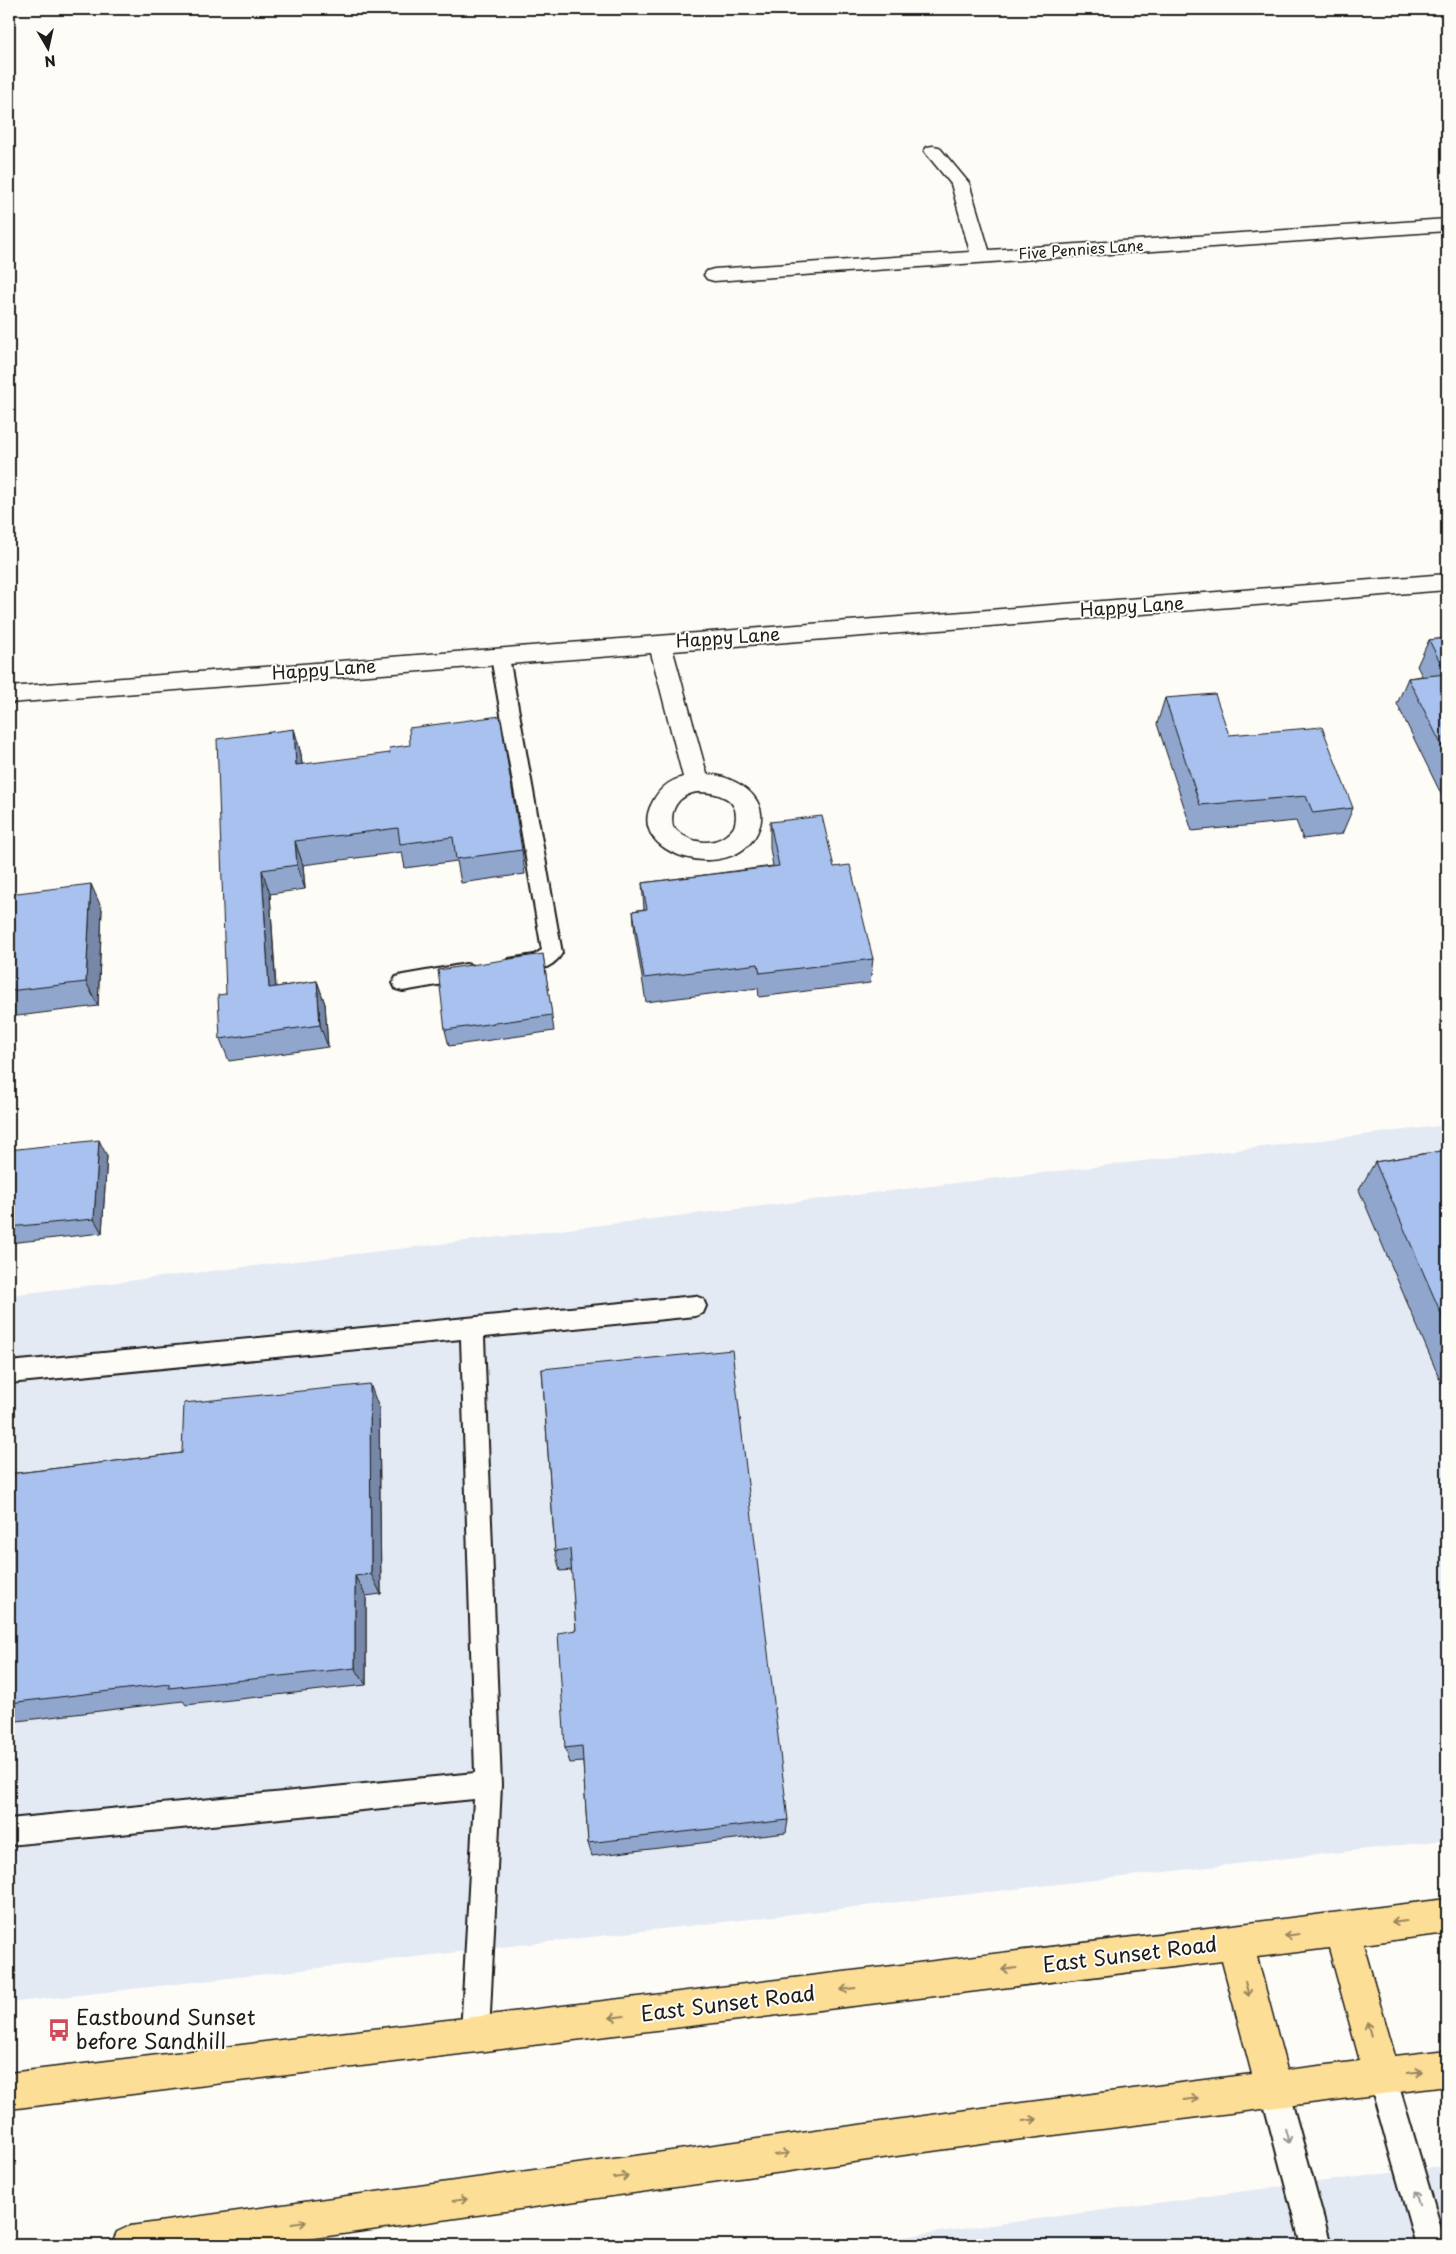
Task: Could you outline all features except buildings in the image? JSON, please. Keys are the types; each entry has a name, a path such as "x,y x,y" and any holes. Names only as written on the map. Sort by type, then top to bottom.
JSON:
{"main road":[{"name":"East Sunset Road","path":"9,2091 1447,1916"},
{"path":"1341,1929 1382,2076"},
{"path":"1235,1942 1274,2089"},
{"path":"130,2245 261,2237 982,2126 1447,2068"}],"street":[{"path":"933,151 960,183 981,257"},
{"name":"Five Pennies Lane","path":"714,275 1447,225"},
{"name":"Happy Lane","path":"9,695 1447,582"},
{"path":"660,644 697,783"}],"lane":[{"path":"500,657 533,845 541,880 552,953 539,962 501,967"},
{"path":"403,983 482,969"},
{"path":"9,1372 694,1306"},
{"path":"472,1326 488,1785 475,2034"},
{"path":"9,1832 488,1785"},
{"path":"1382,2076 1431,2245"},
{"path":"1274,2089 1316,2245"}],"shaded area":[{"path":"1447,1125 1447,1840 9,2003 9,1295"},
{"path":"1447,2166 1447,2245 841,2245 1238,2192"}],"place":[{"name":"Eastbound Sunset before Sandhill","path":"59,2030"}]}
